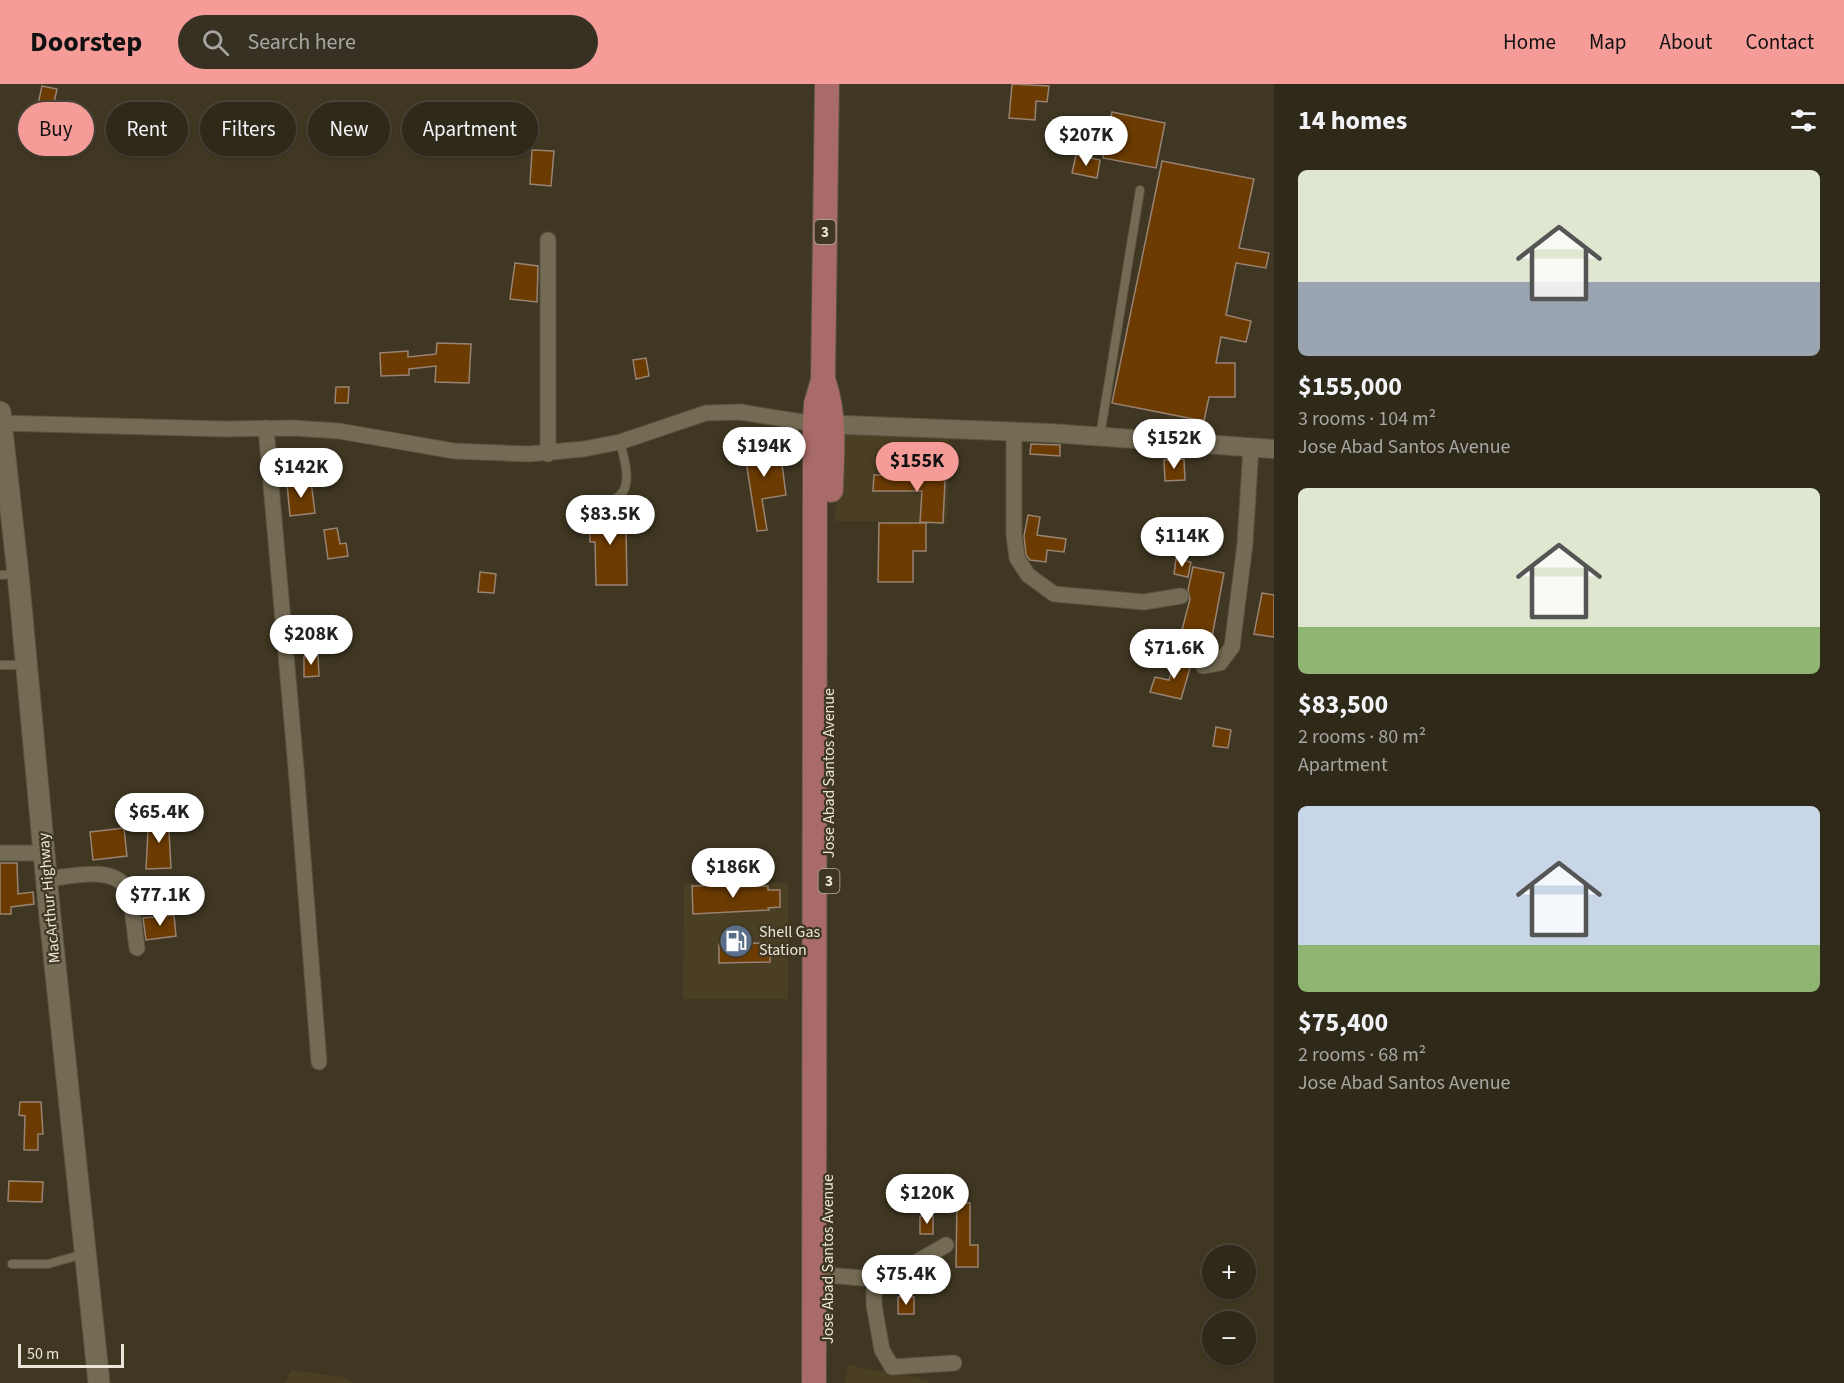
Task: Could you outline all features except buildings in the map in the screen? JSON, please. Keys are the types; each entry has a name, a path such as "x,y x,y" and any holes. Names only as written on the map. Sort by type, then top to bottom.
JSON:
{"highway":[{"name":"Jose Abad Santos Avenue","path":"814,1383 822,1275 830,632 824,424 832,406 824,380 827,84"},
{"name":"Jose Abad Santos Avenue","path":"822,1275 828,1383"}],"main road":[{"name":"MacArthur Highway","path":"0,412 9,575 26,665 99,1383"}],"street":[{"path":"548,240 548,454"},
{"path":"0,423 339,431 454,451 548,454 620,442 706,413 740,412 824,424 1014,431 1274,449"},
{"path":"266,428 319,1062"},
{"path":"1014,431 1014,535 1017,558 1028,575 1054,594 1144,602 1181,596"},
{"path":"1203,666 1220,663 1232,647 1245,544 1251,447"},
{"path":"0,853 45,853"},
{"path":"47,879 104,873 117,879 127,888 137,948"},
{"path":"822,1275 874,1279 915,1263 946,1245"},
{"path":"874,1279 874,1305 882,1350 892,1366 954,1363"}],"lane":[{"path":"1100,436 1140,190"},
{"path":"582,506 615,498 624,490 627,478 620,442"},
{"path":"0,665 26,665"},
{"path":"12,1264 48,1264 85,1253"}],"shaded area":[{"path":"838,431 950,431 947,523 835,521"},
{"name":"Shell Gas Station","path":"684,883 788,883 788,999 683,999"},
{"path":"847,1365 928,1380 928,1383 845,1383"},
{"path":"291,1370 344,1377 354,1383 285,1383"}],"place":[{"name":"Shell Gas Station","path":"736,941"}]}
